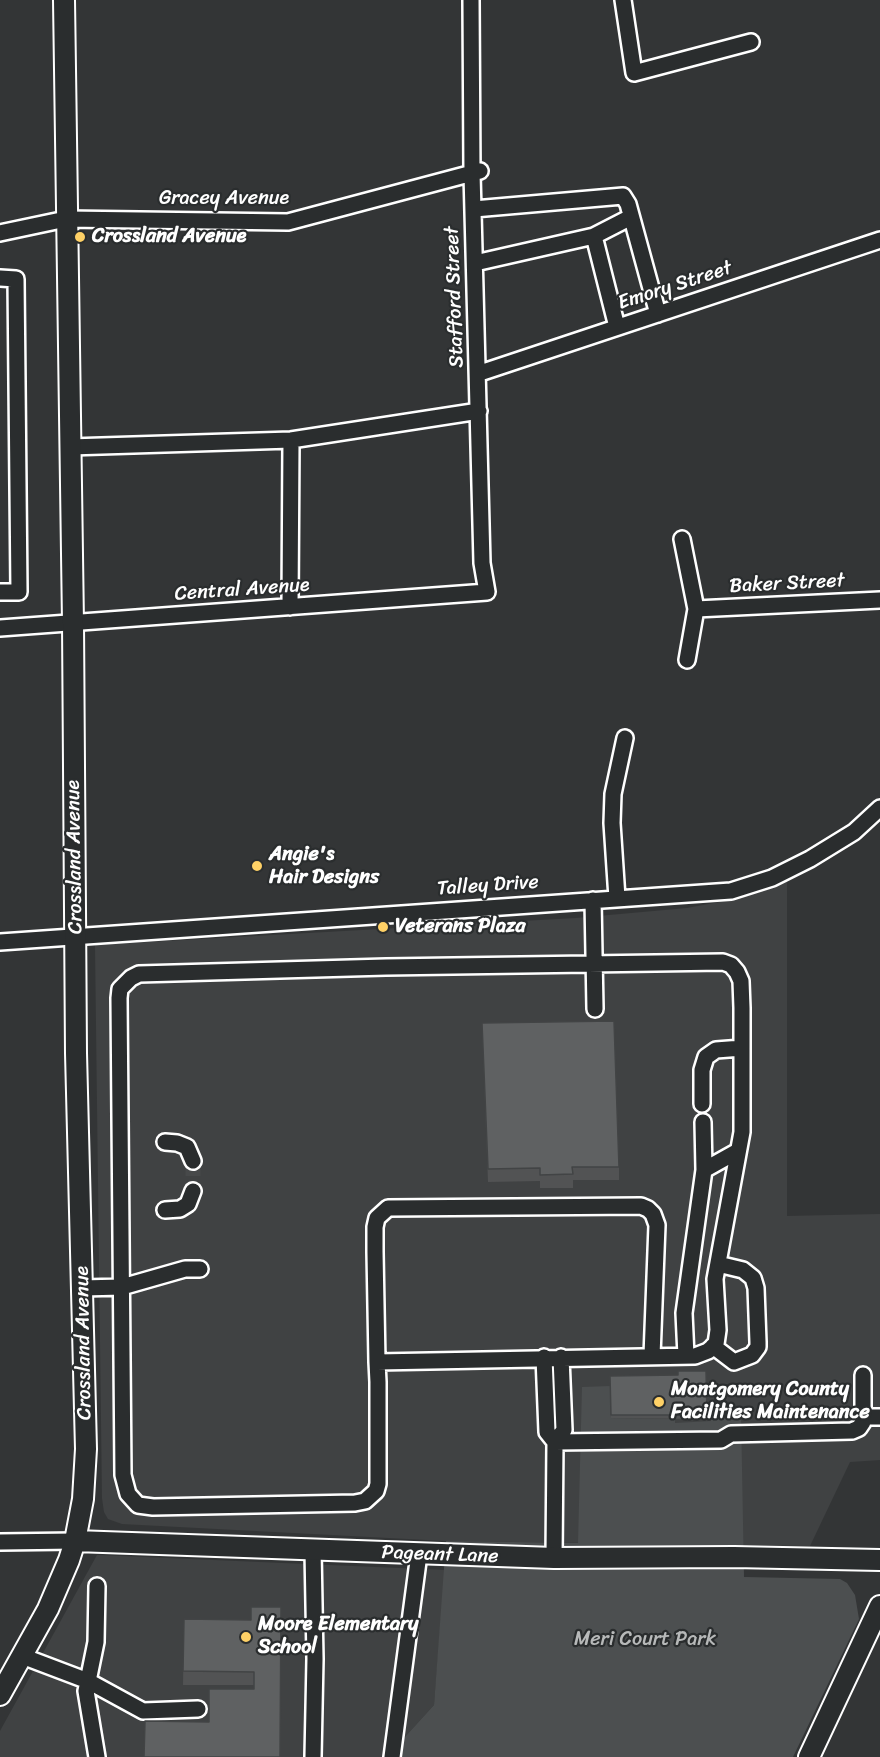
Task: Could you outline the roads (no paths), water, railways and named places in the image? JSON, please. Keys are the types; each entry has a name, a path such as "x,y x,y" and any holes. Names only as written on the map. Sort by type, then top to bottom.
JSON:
{"main road":[{"name":"Crossland Avenue","path":"0,1695 48,1609 75,1541 83,1499 86,1449 76,1053 73,623 64,0"},
{"name":"Pageant Lane","path":"75,1541 555,1558 734,1557 880,1560"},
{"path":"809,1757 877,1619"}],"street":[{"name":"Stafford Street","path":"471,0 482,563 487,592"},
{"path":"623,0 634,73 751,42"},
{"name":"Gracey Avenue","path":"0,233 66,219 288,222 476,172"},
{"path":"474,208 623,196 658,314"},
{"path":"475,263 594,236 631,217"},
{"path":"594,236 617,327"},
{"name":"Emory Street","path":"483,372 880,240"},
{"path":"0,279 16,279 19,580 19,591 0,591"},
{"path":"69,447 291,440 479,411"},
{"path":"290,607 291,440"},
{"path":"682,539 696,609 687,660"},
{"name":"Central Avenue","path":"0,628 487,592"},
{"name":"Baker Street","path":"696,609 880,600"},
{"path":"616,898 612,823 613,794 625,738"},
{"name":"Talley Drive","path":"0,942 731,891 772,878 835,845 880,808"},
{"path":"593,900 595,1009"},
{"path":"377,1362 544,1357 695,1356 708,1351 716,1344 718,1330 715,1295 718,1264 742,1132 741,981 737,972 731,964 723,962 386,967 139,974 131,978 120,989 119,998 124,1483 133,1501 145,1507 355,1503 365,1501 376,1491 378,1484 375,1227 377,1218 388,1208 641,1206 648,1209 654,1214 657,1225 652,1356"},
{"path":"702,1104 702,1070 706,1057 716,1050 742,1048"},
{"path":"686,1356 684,1313 704,1170 703,1122"},
{"path":"165,1142 187,1147 193,1161"},
{"path":"704,1170 738,1151"},
{"path":"165,1210 180,1209 188,1204 193,1191"},
{"path":"713,1346 734,1362 752,1355 758,1347 756,1288 753,1278 742,1270 718,1264"},
{"path":"82,1288 122,1287 185,1269 200,1269"},
{"path":"544,1357 547,1432 555,1442"},
{"path":"555,1558 555,1442 564,1430 561,1357"},
{"path":"555,1442 721,1440 731,1434 852,1431 859,1428 863,1422 863,1375"},
{"path":"863,1417 880,1417"},
{"name":"Pageant Lane","path":"0,1542 75,1541"},
{"path":"313,1550 315,1659 313,1757"},
{"path":"392,1757 419,1554"},
{"path":"97,1586 96,1642 86,1691 97,1757"},
{"path":"22,1656 88,1681 143,1711 198,1709"}],"tunnel":[{"path":"193,1161 193,1191"}],"place":[{"name":"Crossland Avenue","path":"80,237"},
{"name":"Angie's Hair Designs","path":"257,866"},
{"name":"Veterans Plaza","path":"383,927"},
{"name":"Montgomery County Facilities Maintenance","path":"659,1402"},
{"name":"Moore Elementary School","path":"246,1637"}],"park label":[{"name":"Meri Court Park","path":"645,1640"}]}
